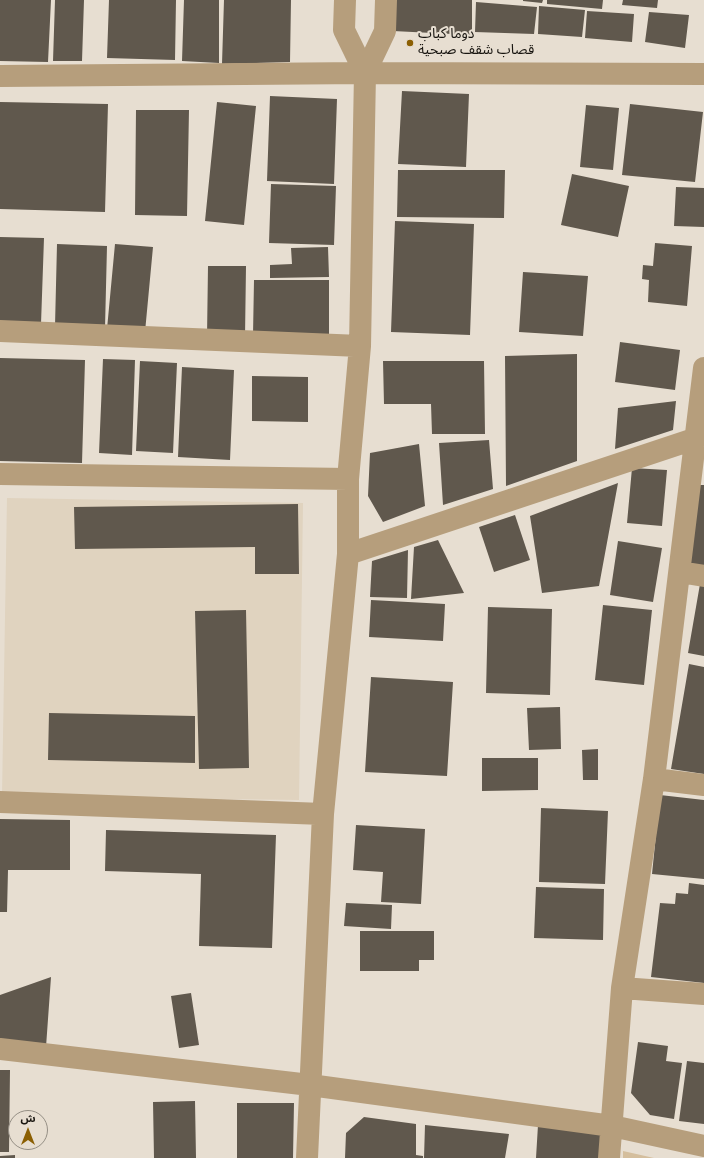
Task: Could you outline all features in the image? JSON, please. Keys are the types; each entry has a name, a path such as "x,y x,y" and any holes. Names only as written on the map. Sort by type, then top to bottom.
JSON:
{"street":[{"path":"344,0 344,30 366,73"},
{"path":"306,1158 323,814 348,554 348,480 360,346 366,73 385,31 386,0"},
{"path":"0,76 366,73 704,74"},
{"path":"0,331 360,346"},
{"path":"609,1158 622,988 654,779 697,438 704,368"},
{"path":"348,554 697,438"},
{"path":"0,474 348,480"},
{"path":"680,572 704,576"},
{"path":"654,779 704,785"},
{"path":"0,802 323,814"},
{"path":"622,988 704,994"},
{"path":"0,1049 310,1085 612,1126 704,1146"}],"shaded area":[{"path":"7,498 303,503 299,800 2,796"},
{"path":"623,1151 654,1158 623,1158"}],"building":[{"path":"0,0 51,0 48,62 0,61"},
{"path":"55,0 84,0 82,61 53,61"},
{"path":"109,0 176,0 175,60 107,58"},
{"path":"184,0 219,0 219,63 182,61"},
{"path":"224,0 291,0 290,62 222,64"},
{"path":"393,0 472,0 472,35 393,31"},
{"path":"523,0 543,0 542,3"},
{"path":"547,0 603,0 602,9 547,4"},
{"path":"623,0 658,0 657,8 622,5"},
{"path":"476,2 537,7 534,34 475,32"},
{"path":"539,6 585,10 582,37 538,34"},
{"path":"587,11 634,14 632,42 585,38"},
{"path":"649,12 689,15 685,48 645,42"},
{"path":"402,91 469,94 466,167 398,164"},
{"path":"270,96 337,99 334,184 267,181"},
{"path":"0,102 108,104 105,212 0,209"},
{"path":"217,102 256,106 244,225 205,221"},
{"path":"630,104 703,112 695,182 622,175"},
{"path":"586,105 619,108 613,170 580,167"},
{"path":"136,110 189,110 187,216 135,215"},
{"path":"398,170 505,170 504,218 397,217"},
{"path":"572,174 629,186 618,237 561,225"},
{"path":"271,184 336,186 334,245 269,243"},
{"path":"676,187 704,188 704,227 674,226"},
{"path":"395,221 474,224 470,335 391,332"},
{"path":"0,237 44,238 41,324 0,323"},
{"path":"655,243 692,246 687,306 648,302 649,280 642,279 643,265 653,266"},
{"path":"57,244 107,246 105,328 55,326"},
{"path":"115,244 153,247 145,332 107,329"},
{"path":"328,247 329,277 270,278 270,265 292,264 291,248"},
{"path":"208,266 246,266 245,337 207,337"},
{"path":"523,272 588,276 583,336 519,332"},
{"path":"254,280 329,280 329,336 253,335"},
{"path":"620,342 680,350 675,390 615,382"},
{"path":"577,354 577,461 506,486 505,356"},
{"path":"0,358 85,360 82,463 0,461"},
{"path":"103,359 135,360 132,455 99,453"},
{"path":"140,361 177,363 173,453 136,451"},
{"path":"383,361 484,361 485,434 432,434 431,404 384,404"},
{"path":"182,367 234,370 230,460 178,457"},
{"path":"252,376 308,377 308,422 252,421"},
{"path":"676,401 673,430 615,449 618,408"},
{"path":"489,440 493,489 443,505 439,443"},
{"path":"419,444 425,506 383,522 368,496 370,453"},
{"path":"632,468 667,470 662,526 627,523"},
{"path":"618,483 599,586 542,593 530,516"},
{"path":"700,485 704,485 704,574 686,571"},
{"path":"298,504 299,574 255,574 255,547 75,549 74,507"},
{"path":"515,515 530,560 494,572 479,527"},
{"path":"438,540 464,593 411,599 414,547"},
{"path":"618,541 662,548 653,602 610,595"},
{"path":"408,550 407,598 370,597 372,561"},
{"path":"700,584 704,585 704,656 688,653"},
{"path":"371,600 445,604 443,641 369,637"},
{"path":"603,605 652,610 644,685 595,680"},
{"path":"488,607 552,609 550,695 486,693"},
{"path":"246,610 249,768 199,769 195,611"},
{"path":"689,664 704,667 704,774 671,769"},
{"path":"371,677 453,682 447,776 365,772"},
{"path":"560,707 561,749 529,750 527,708"},
{"path":"49,713 195,716 195,763 48,760"},
{"path":"598,749 598,780 583,780 582,750"},
{"path":"482,758 538,758 538,790 482,791"},
{"path":"660,795 704,800 704,879 652,874"},
{"path":"541,808 608,811 605,884 539,882"},
{"path":"0,819 70,820 70,870 8,870 7,912 0,912"},
{"path":"356,825 425,829 421,904 381,902 383,872 353,870"},
{"path":"106,830 276,835 272,948 199,946 201,874 105,871"},
{"path":"689,883 704,885 704,983 651,977 660,903 675,904 676,893 688,894"},
{"path":"536,887 604,889 603,940 534,938"},
{"path":"346,903 392,905 391,929 344,926"},
{"path":"360,931 434,931 434,960 419,960 419,971 360,971"},
{"path":"51,977 46,1047 0,1043 0,995"},
{"path":"191,993 199,1045 179,1048 171,996"},
{"path":"638,1042 668,1046 666,1061 682,1063 674,1119 650,1115 631,1093"},
{"path":"687,1061 704,1063 704,1124 679,1121"},
{"path":"0,1070 10,1070 10,1110 8,1110 9,1152 0,1152"},
{"path":"195,1101 196,1158 154,1158 153,1102"},
{"path":"237,1103 294,1103 293,1158 237,1158"},
{"path":"364,1117 416,1124 416,1155 423,1156 423,1158 345,1158 346,1133"},
{"path":"425,1125 509,1134 505,1158 424,1158"},
{"path":"538,1125 611,1133 608,1158 536,1158"},
{"path":"15,1155 15,1158 0,1158 0,1156"}],"place":[{"name":"دوما كباب قصاب شقف صبحية","path":"410,43"}]}
